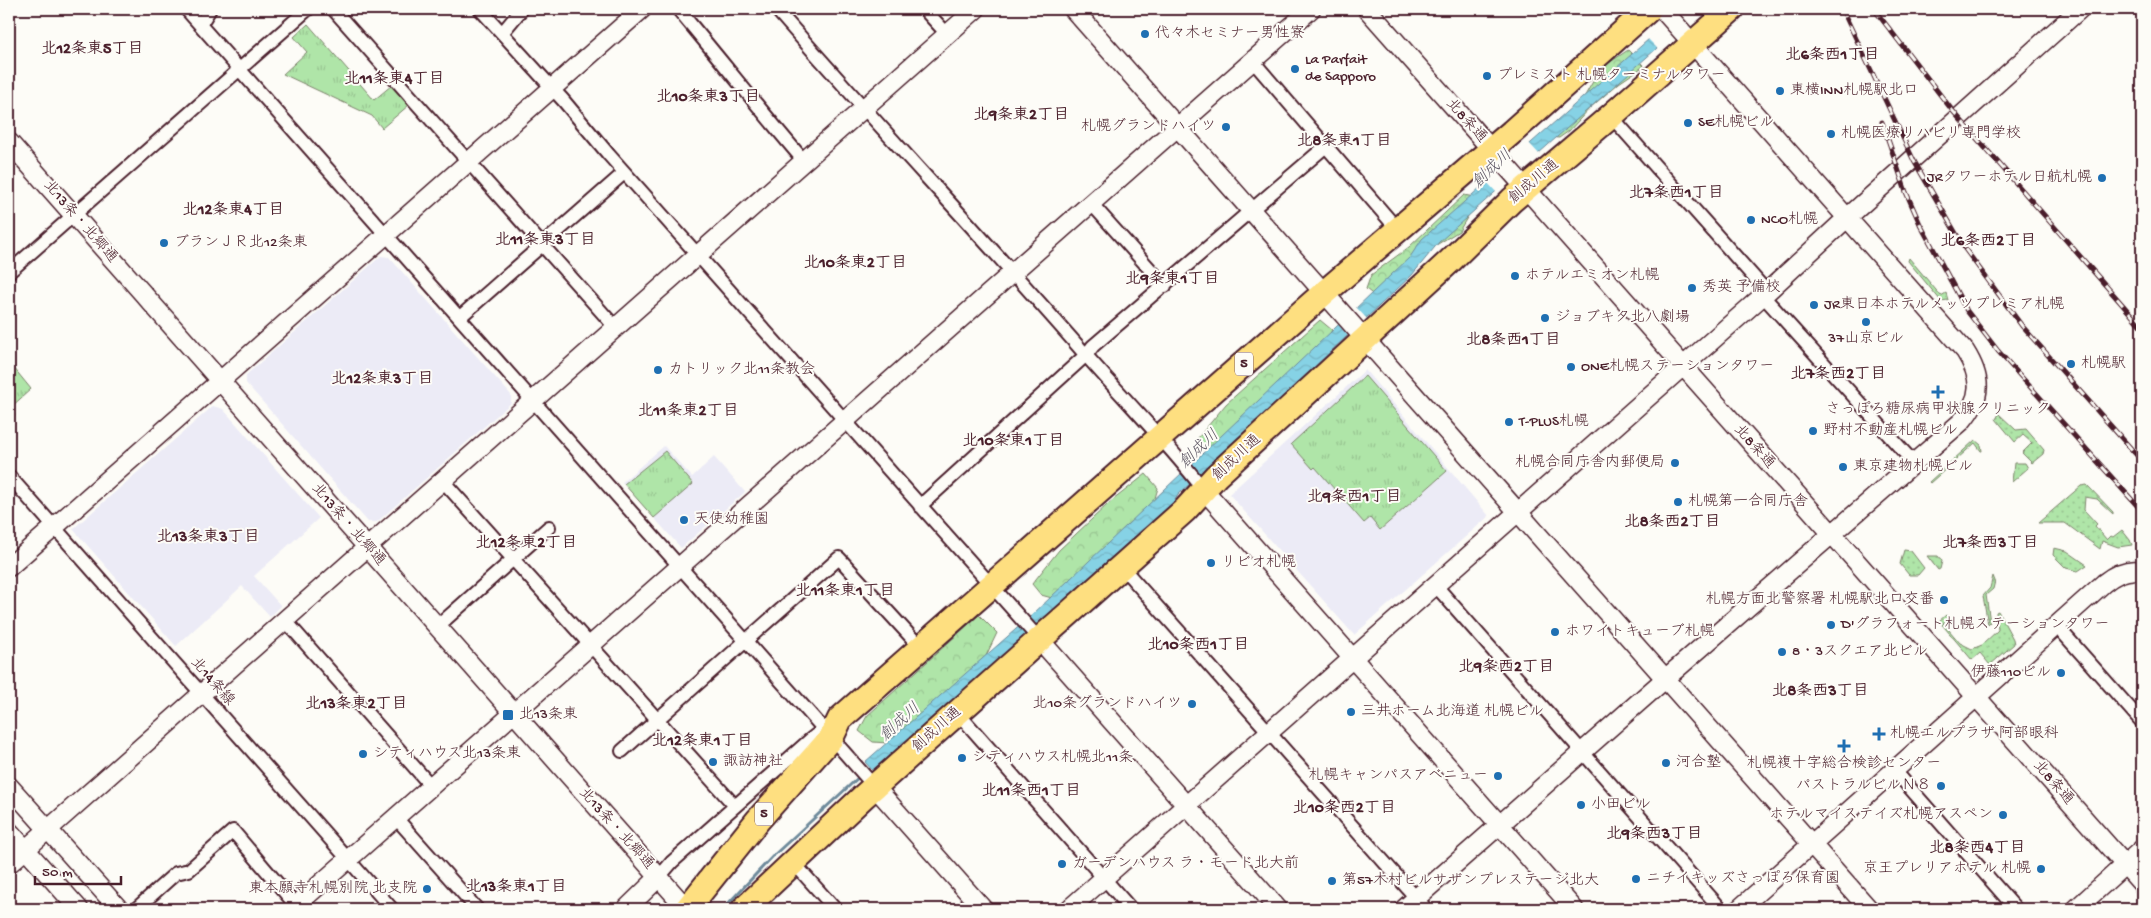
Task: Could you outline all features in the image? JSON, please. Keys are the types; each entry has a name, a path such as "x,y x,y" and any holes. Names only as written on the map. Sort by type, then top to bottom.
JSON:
{"highway":[{"name":"創成川通","path":"744,909 871,782 957,712 1035,635 1121,566 1185,510 1195,479 1216,476 1356,328 1521,183 1611,116 1688,38 1732,9"},
{"name":"5","path":"687,909 831,729 1324,293 1398,230 1498,156 1660,11"}],"street":[{"path":"186,9 745,640 831,729 857,767 983,909"},
{"path":"200,25 210,9"},
{"path":"9,272 308,9"},
{"path":"334,9 615,327"},
{"path":"480,9 1278,909"},
{"path":"502,34 522,9"},
{"path":"9,567 642,9"},
{"path":"678,9 718,56 754,104 804,161"},
{"path":"776,9 863,109 1024,284 1352,660 1574,909"},
{"path":"924,9 947,34"},
{"path":"9,864 976,9"},
{"path":"1073,9 1869,909"},
{"path":"136,909 176,873 189,870 233,830 296,908 348,859 1090,202 1311,9"},
{"name":"北8条通","path":"1367,9 2142,884"},
{"path":"1069,909 1765,294 2080,9"},
{"path":"1121,566 1270,733 1415,906 1499,825 1914,463 1967,414 1978,391 1977,371 1965,351 1688,38 1660,11"},
{"path":"1252,60 1398,230"},
{"path":"1611,116 1914,463"},
{"name":"北13条・北郷通","path":"9,142 687,909"},
{"path":"920,506 1086,355 1093,346 1326,146"},
{"path":"460,317 624,173"},
{"path":"1090,202 1165,286"},
{"name":"北14条線","path":"9,476 392,909"},
{"path":"443,481 735,806"},
{"path":"438,626 548,527"},
{"path":"622,751 839,558 922,649"},
{"path":"1739,909 2113,576 2127,571 2142,571"},
{"path":"1436,586 1721,909"},
{"path":"285,620 431,786"},
{"path":"2056,626 2142,722"},
{"path":"957,712 1131,909"},
{"path":"626,909 660,877 672,862 735,806 831,729"},
{"path":"1895,771 2016,909"},
{"path":"9,786 119,909"},
{"path":"396,818 477,909"},
{"path":"9,831 78,909"},
{"path":"2076,909 2142,849"},
{"path":"793,862 836,909"}],"shaded area":[{"path":"381,256 389,257 511,395 511,403 377,522 368,522 246,383 246,375"},
{"path":"1365,370 1489,516 1354,635 1229,494"},
{"path":"213,406 223,409 319,518 254,576 281,606 270,617 242,586 176,646 73,529"},
{"name":"天使幼稚園","path":"664,446 692,477 714,457 745,492 681,548 622,482"}],"green space":[{"path":"308,24 374,100 392,85 409,105 382,128 372,116 283,74 307,52 294,37"},
{"path":"1628,50 1644,66 1619,83 1590,108 1569,131 1559,138 1550,137 1582,101 1600,69"},
{"path":"1464,195 1479,198 1459,231 1433,247 1376,297 1366,289 1371,275 1409,247"},
{"path":"1909,258 1941,296 1946,293 1948,300 1941,301 1908,261"},
{"path":"1320,320 1332,330 1312,365 1207,450 1198,438 1226,404"},
{"path":"9,362 31,389 10,408 15,415 9,420"},
{"path":"1365,376 1447,471 1380,530 1370,518 1364,523 1315,467 1313,469 1291,444"},
{"path":"1999,414 2016,430 2026,429 2044,450 2043,454 2032,463 2022,453 2032,443 2023,435 2015,442 1996,419"},
{"path":"1975,440 1981,445 1982,451 1975,443 1929,482"},
{"path":"665,451 693,484 654,518 624,484"},
{"path":"2014,463 2025,463 2028,468 2012,482"},
{"path":"1146,474 1158,488 1149,518 1052,598 1041,595 1032,584 1059,550 1108,504"},
{"path":"2087,485 2113,512 2113,514 2097,499 2085,497 2084,510 2097,524 2095,526 2107,540 2122,530 2132,545 2118,547 2102,541 2100,549 2065,523 2038,523 2081,486"},
{"path":"2054,548 2067,551 2087,565 2078,571 2066,568 2053,555"},
{"path":"1904,550 1911,551 1924,568 1918,575 1909,575 1900,564"},
{"path":"1927,556 1938,556 1942,561 1940,569 1938,570"},
{"path":"1993,576 1995,581 1993,589 1986,595 1990,622 1988,624 1983,596 1990,588"},
{"path":"1998,611 2014,644 1990,665 1980,653 1972,660 1939,621 1946,615 1949,618 1943,623 1960,643 1972,649 1982,645 1998,630 1996,612"},
{"path":"979,615 997,633 984,660 888,743 873,742 859,731 867,716"}],"water":[{"path":"1683,9 1701,9 1439,242 1412,275 1178,495 1173,503 873,771 865,762 1032,615 1410,257 1422,239"}],"pier":[{"path":"1680,9 1704,9 1659,50 1647,38"},
{"path":"1528,142 1540,155 1497,193 1485,180"},
{"path":"1356,307 1367,319 1348,336 1338,324"}],"waterway":[{"name":"創成川","path":"723,909 774,855 860,776"}],"railway":[{"path":"1842,9 1914,161 1965,249 2022,326 2142,461"},
{"path":"1874,9 1952,110 2142,327"},
{"path":"1882,122 1906,192 1920,224 1967,311 1998,351 2142,511"}],"place":[{"name":"代々木セミナー男性寮","path":"1145,34"},
{"name":"La Parfait de Sapporo","path":"1295,69"},
{"name":"プレミスト 札幌ターミナルタワー","path":"1487,76"},
{"name":"東横INN札幌駅北口","path":"1780,91"},
{"name":"SE札幌ビル","path":"1688,123"},
{"name":"札幌グランドハイツ","path":"1226,127"},
{"name":"札幌医療リハビリ専門学校","path":"1831,134"},
{"name":"JRタワーホテル日航札幌","path":"2102,178"},
{"name":"NCO札幌","path":"1751,220"},
{"name":"ブランＪＲ北12条東","path":"164,243"},
{"name":"ホテルエミオン札幌","path":"1515,276"},
{"name":"秀英 予備校","path":"1692,288"},
{"name":"JR東日本ホテルメッツプレミア札幌","path":"1814,305"},
{"name":"ジョブキタ北八劇場","path":"1545,318"},
{"name":"37山京ビル","path":"1866,322"},
{"name":"札幌駅","path":"2071,364"},
{"name":"ONE札幌ステーションタワー","path":"1571,367"},
{"name":"カトリック北11条教会","path":"658,370"},
{"name":"さっぽろ糖尿病甲状腺クリニック","path":"1938,392"},
{"name":"T-PLUS札幌","path":"1509,422"},
{"name":"野村不動産札幌ビル","path":"1813,431"},
{"name":"札幌合同庁舎内郵便局","path":"1675,463"},
{"name":"東京建物札幌ビル","path":"1843,467"},
{"name":"札幌第一合同庁舎","path":"1678,502"},
{"name":"天使幼稚園","path":"684,520"},
{"name":"リビオ札幌","path":"1211,563"},
{"name":"札幌方面北警察署 札幌駅北口交番","path":"1944,600"},
{"name":"D'グラフォート札幌ステーションタワー","path":"1831,625"},
{"name":"ホワイトキューブ札幌","path":"1555,632"},
{"name":"8・3スクエア北ビル","path":"1782,652"},
{"name":"伊藤110ビル","path":"2061,673"},
{"name":"北10条グランドハイツ","path":"1192,704"},
{"name":"三井ホーム北海道 札幌ビル","path":"1351,712"},
{"name":"北13条東","path":"508,715"},
{"name":"札幌エルプラザ 阿部眼科","path":"1879,734"},
{"name":"札幌複十字総合検診センター","path":"1844,746"},
{"name":"シティハウス北13条東","path":"363,754"},
{"name":"シティハウス札幌北11条","path":"962,758"},
{"name":"諏訪神社","path":"713,762"},
{"name":"河合塾","path":"1666,763"},
{"name":"札幌キャンパスアベニュー","path":"1498,776"},
{"name":"パストラルビルＮ８","path":"1941,786"},
{"name":"小田ビル","path":"1581,805"},
{"name":"ホテルマイステイズ札幌アスペン","path":"2003,815"},
{"name":"ガーデンハウス ラ・モード北大前","path":"1062,864"},
{"name":"京王プレリアホテル 札幌","path":"2041,869"},
{"name":"ニチイキッズさっぽろ保育園","path":"1636,879"},
{"name":"第57木村ビルサザンプレステージ北大","path":"1332,881"},
{"name":"東本願寺札幌別院 北支院","path":"427,889"}],"district":[{"name":"北12条東5丁目","path":"92,50"},
{"name":"北6条西1丁目","path":"1832,56"},
{"name":"北11条東4丁目","path":"394,80"},
{"name":"北10条東3丁目","path":"708,98"},
{"name":"北9条東2丁目","path":"1021,116"},
{"name":"北8条東1丁目","path":"1344,142"},
{"name":"北7条西1丁目","path":"1676,194"},
{"name":"北12条東4丁目","path":"233,211"},
{"name":"北11条東3丁目","path":"545,241"},
{"name":"北6条西2丁目","path":"1988,242"},
{"name":"北10条東2丁目","path":"855,264"},
{"name":"北9条東1丁目","path":"1172,280"},
{"name":"北8条西1丁目","path":"1513,341"},
{"name":"北7条西2丁目","path":"1838,375"},
{"name":"北12条東3丁目","path":"382,380"},
{"name":"北11条東2丁目","path":"688,412"},
{"name":"北10条東1丁目","path":"1013,442"},
{"name":"北9条西1丁目","path":"1354,498"},
{"name":"北8条西2丁目","path":"1672,523"},
{"name":"北13条東3丁目","path":"208,538"},
{"name":"北12条東2丁目","path":"526,544"},
{"name":"北7条西3丁目","path":"1990,544"},
{"name":"北11条東1丁目","path":"845,592"},
{"name":"北10条西1丁目","path":"1198,646"},
{"name":"北9条西2丁目","path":"1506,668"},
{"name":"北8条西3丁目","path":"1820,692"},
{"name":"北13条東2丁目","path":"356,705"},
{"name":"北12条東1丁目","path":"702,742"},
{"name":"北11条西1丁目","path":"1031,792"},
{"name":"北10条西2丁目","path":"1344,809"},
{"name":"北9条西3丁目","path":"1654,835"},
{"name":"北8条西4丁目","path":"1977,849"},
{"name":"北13条東1丁目","path":"516,888"}]}
